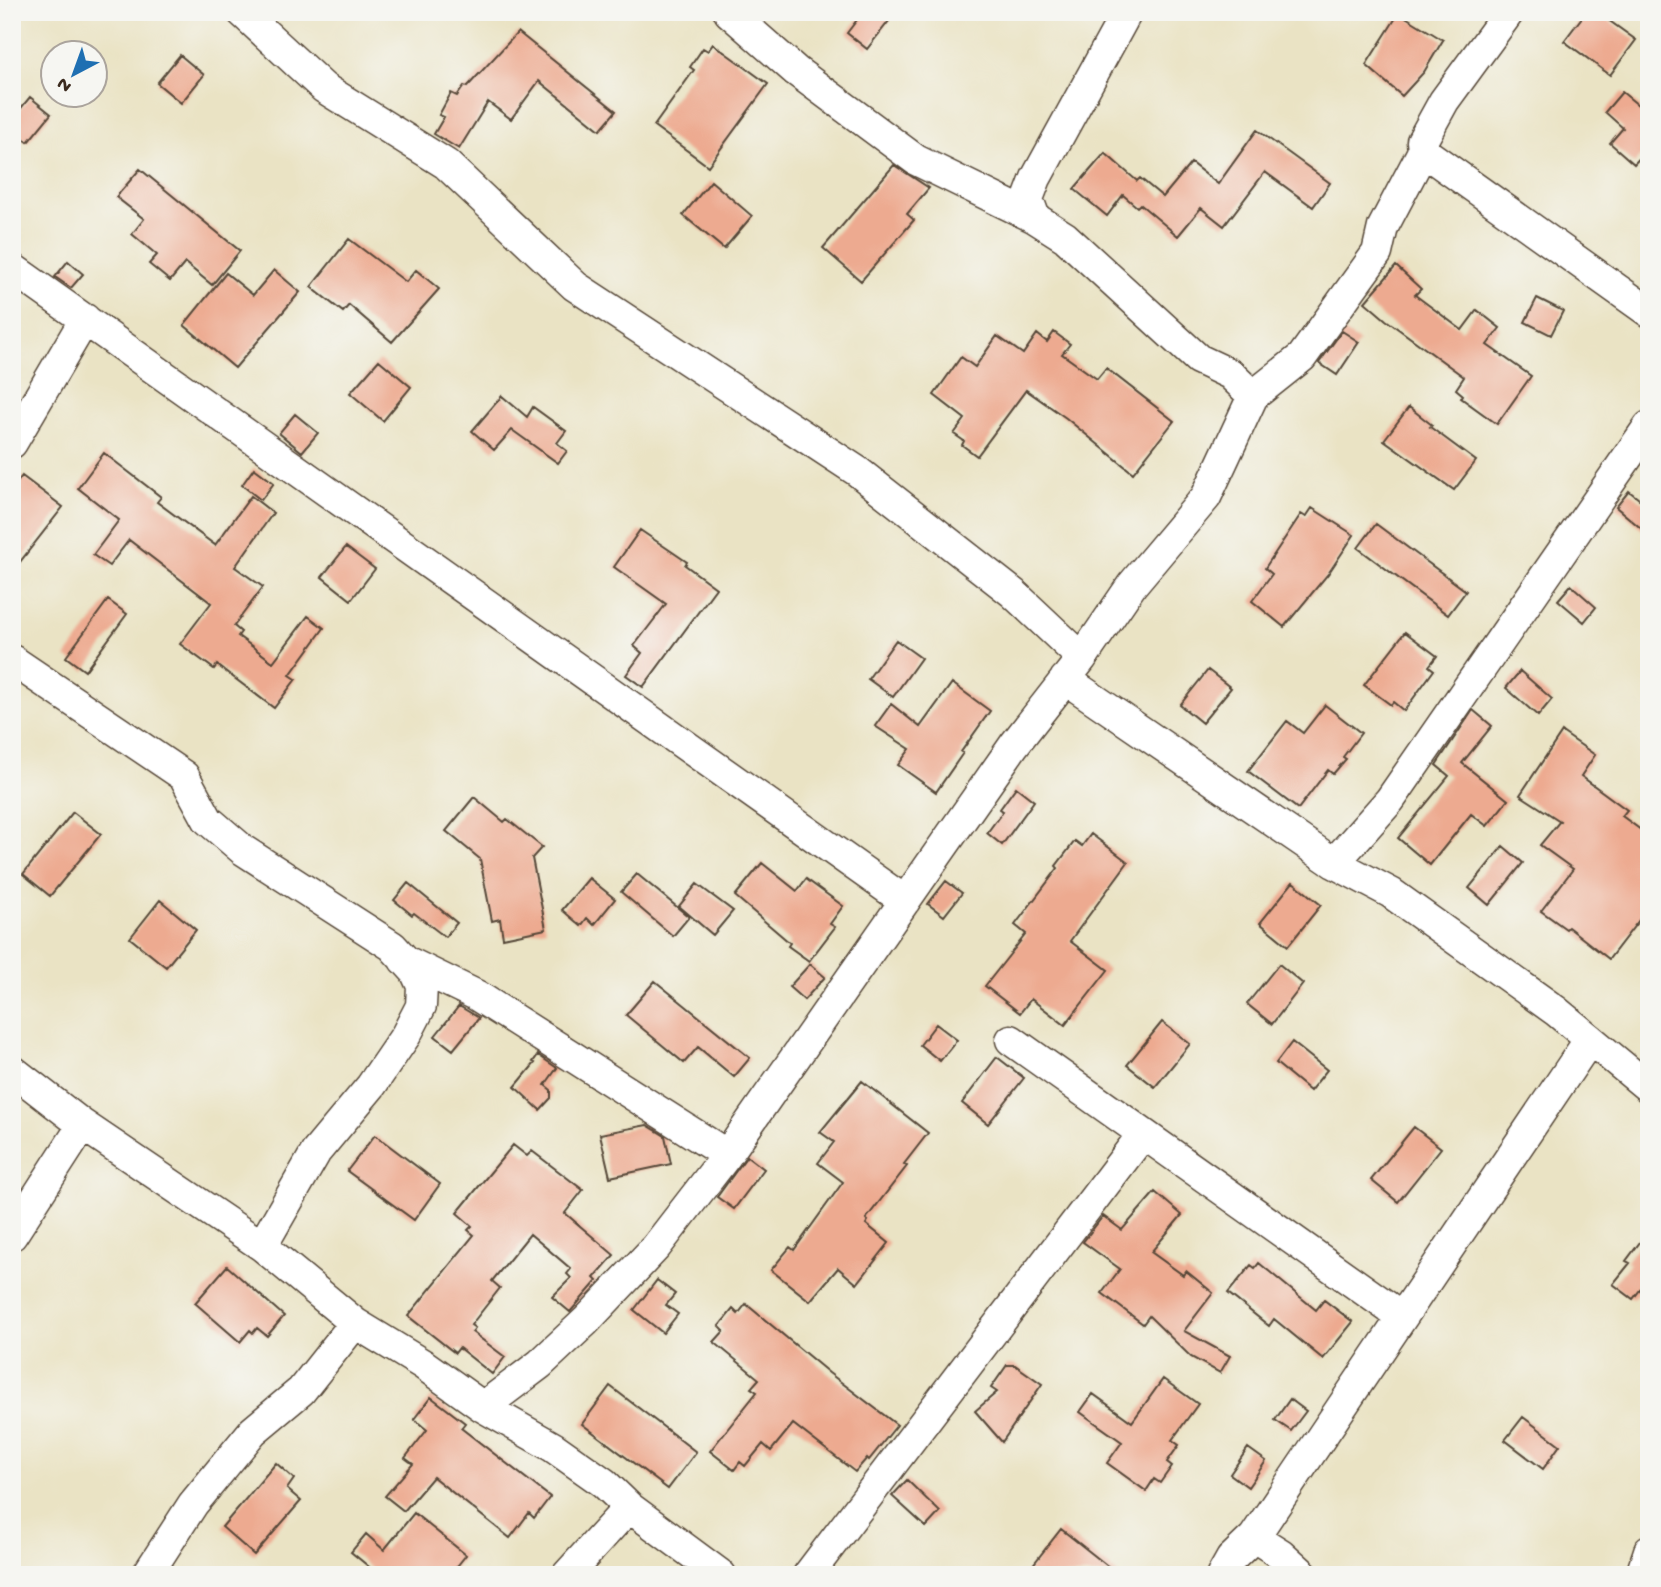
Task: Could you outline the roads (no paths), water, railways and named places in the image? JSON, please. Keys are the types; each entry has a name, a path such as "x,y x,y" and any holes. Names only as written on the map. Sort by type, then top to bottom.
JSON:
{"street":[{"path":"242,12 324,88 446,164 575,286 857,471 1013,593 1073,669 1334,863 1391,893 1556,1011 1649,1088"},
{"path":"729,12 796,71 916,160 1035,218 1065,237 1198,359 1230,374 1253,396"},
{"path":"1035,218 1028,199 1036,178 1127,12"},
{"path":"483,1407 540,1364 586,1321 656,1247 727,1156 1014,745 1073,669 1132,584 1206,496 1253,396 1302,357 1377,253 1383,227 1423,151 1422,141 1444,101 1509,12"},
{"path":"1423,151 1649,312"},
{"path":"12,268 905,901"},
{"path":"12,443 85,319"},
{"path":"1334,863 1390,800 1649,426"},
{"path":"12,660 184,776 208,820 243,850 391,946 415,971 422,986 421,1006 406,1035 371,1086 316,1152 262,1246"},
{"path":"404,959 476,995 727,1156"},
{"path":"1222,1575 1231,1559 1254,1537 1590,1039"},
{"path":"1011,1040 1402,1317"},
{"path":"12,1070 83,1125 262,1246 355,1323 424,1365 483,1407 553,1447 604,1483 629,1507 721,1575"},
{"path":"12,1235 83,1125"},
{"path":"808,1575 1143,1134"},
{"path":"147,1575 193,1504 253,1431 301,1391 355,1323"},
{"path":"567,1575 629,1507"},
{"path":"1254,1537 1281,1554 1304,1575"},
{"path":"1641,1575 1649,1550"}]}
